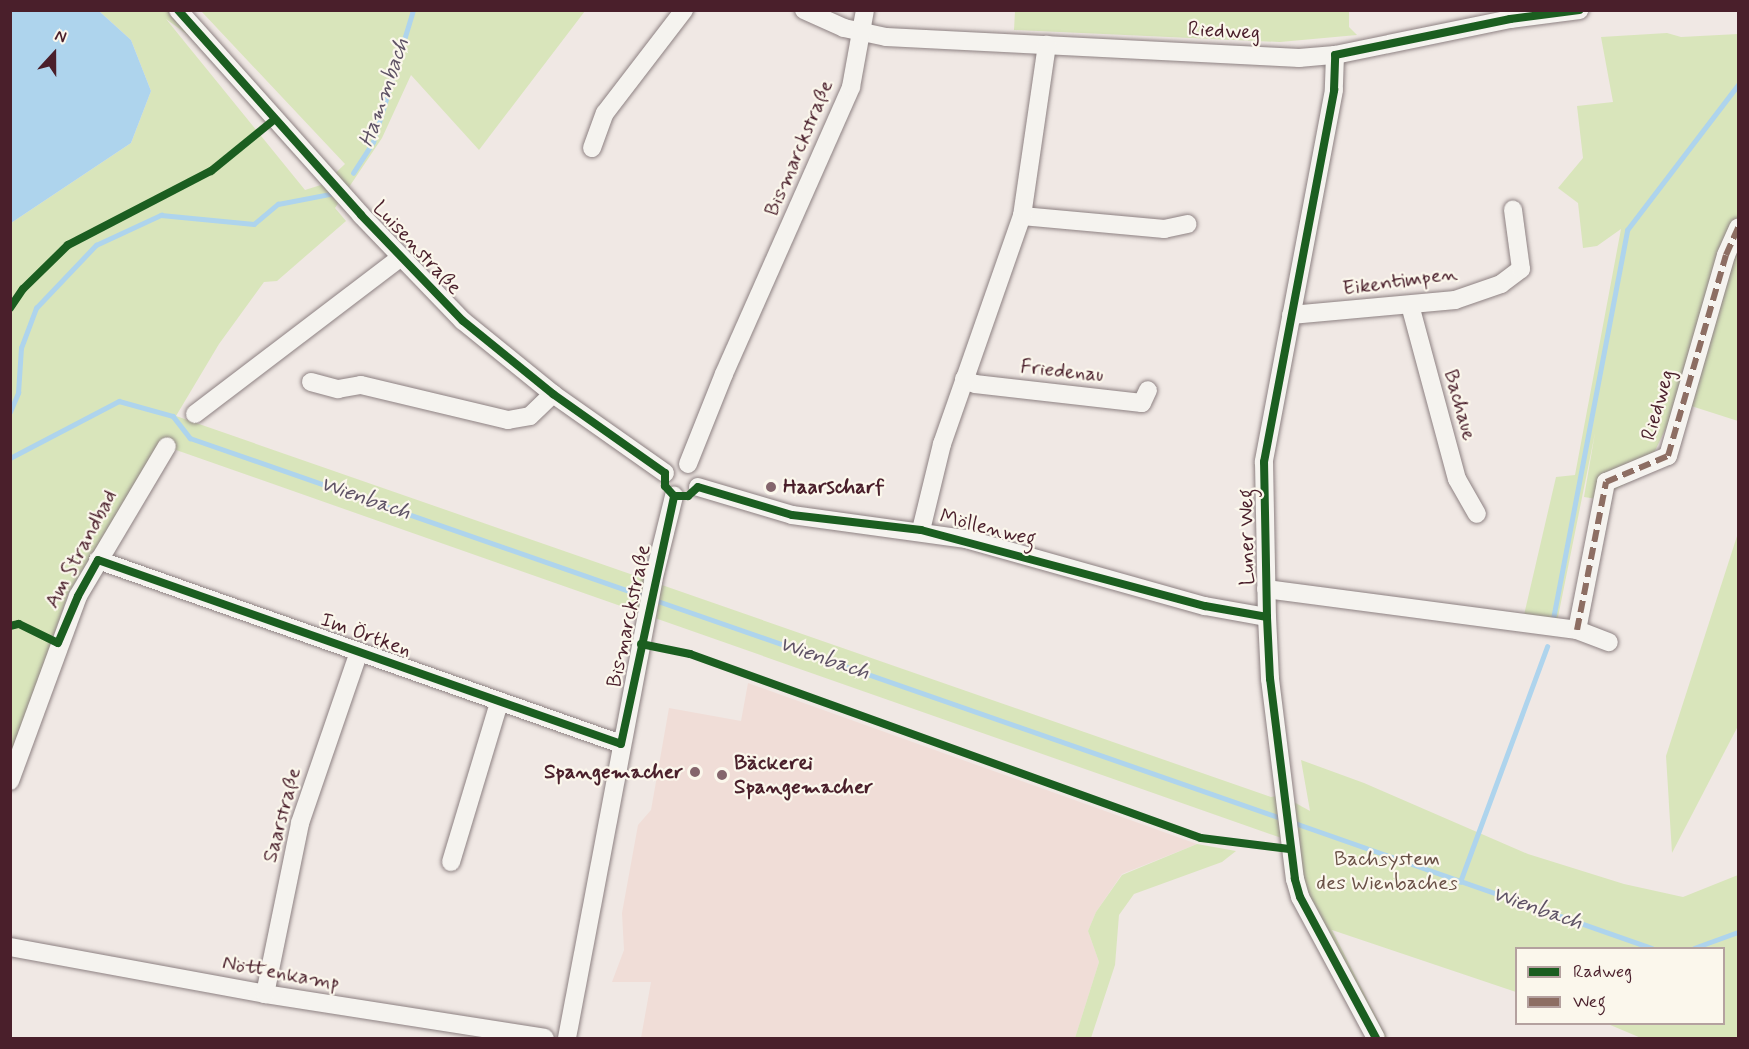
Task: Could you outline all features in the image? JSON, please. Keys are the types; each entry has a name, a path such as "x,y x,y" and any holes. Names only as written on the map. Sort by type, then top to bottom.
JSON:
{"street":[{"name":"Luisenstraße","path":"178,10 350,203 463,321 553,394 665,473"},
{"path":"592,148 605,113 684,10"},
{"name":"Riedweg","path":"804,10 863,33 1299,58 1335,55 1510,19 1579,10"},
{"name":"Bismarckstraße","path":"688,464 724,374 838,119 853,79 866,10"},
{"path":"921,530 942,444 964,379 998,292 1022,216 1047,45"},
{"name":"Luner Weg","path":"1335,55 1334,90 1264,462 1266,617 1288,837 1300,897 1376,1038"},
{"name":"Eikentimpen","path":"1291,315 1455,300 1501,284 1521,269 1513,210"},
{"path":"1022,216 1164,229 1187,224"},
{"name":"Riedweg","path":"1577,630 1606,483 1668,456 1726,255 1738,228"},
{"path":"195,414 401,257"},
{"name":"Bachaue","path":"1410,305 1457,478 1477,514"},
{"name":"Friedenau","path":"964,379 975,384 1142,403 1148,390"},
{"path":"311,382 338,388 361,385 508,420 530,416 553,394"},
{"name":"Am Strandbad","path":"10,781 62,633 98,560 167,446"},
{"path":"675,464 688,464 698,473 698,487 688,496 674,496 665,486 665,473 675,464"},
{"name":"Möllenweg","path":"698,487 792,515 921,530 1205,606 1266,617"},
{"name":"Bismarckstraße","path":"567,1038 646,616 674,496"},
{"name":"Im Örtken","path":"98,560 499,703 621,744"},
{"name":"Luner Weg","path":"1266,589 1577,630 1609,642"},
{"name":"Saarstraße","path":"265,994 300,824 359,652"},
{"path":"451,862 499,703"},
{"name":"Nöttenkamp","path":"10,947 265,994 545,1038"}],"shaded area":[{"path":"748,683 1197,844 1122,874 1096,912 1088,931 1099,962 1075,1038 641,1038 651,982 612,982 624,950 622,913 638,825 651,810 669,708 741,721"}],"green space":[{"name":"Bachsystem des Wienbaches","path":"99,11 169,11 192,38 166,19 305,190 324,184 345,164 201,11 585,11 479,150 411,75 382,138 335,208 346,221 277,281 264,282 219,344 176,416 1271,797 1281,795 1310,811 1301,760 1364,783 1528,854 1624,884 1683,897 1738,875 1738,1038 1641,1038 1610,1025 1725,1025 1725,947 1515,947 1515,992 1332,930 1387,1038 1382,1038 1302,885 1293,842 159,444 68,594 11,757 11,223 131,143 151,91 131,40"},
{"path":"1015,11 1349,11 1349,27 1357,35 1280,42 1014,30"},
{"path":"1667,33 1681,37 1738,34 1738,218 1722,254 1674,411 1644,474 1597,499 1584,497 1595,433 1555,632 1524,615 1556,477 1575,475 1621,229 1597,246 1583,248 1578,203 1558,188 1583,158 1577,106 1613,102 1601,37"},
{"path":"1738,240 1738,421 1685,404"},
{"path":"1738,533 1738,726 1672,853 1666,756"},
{"path":"1197,844 1236,851 1222,862 1134,894 1119,915 1115,965 1091,1038 1075,1038 1099,962 1088,931 1096,912 1122,875"}],"water":[{"path":"11,10 99,11 131,40 151,91 131,143 11,223"}],"waterway":[{"name":"Hammbach","path":"353,173 373,142 413,10"},
{"path":"1553,619 1627,230 1738,85"},
{"name":"Hammbach","path":"10,412 18,393 21,348 36,308 96,245 161,215 254,224 278,204 330,194"},
{"name":"Wienbach","path":"10,458 119,401 173,416 190,438 647,597"},
{"name":"Wienbach","path":"655,600 1284,819"},
{"path":"1460,882 1547,647"},
{"name":"Wienbach","path":"1292,822 1649,947"},
{"name":"Wienbach","path":"1697,947 1738,932"}],"marked path":[{"path":"1577,630 1606,482 1668,456 1726,255 1738,228"}],"cycle path":[{"path":"178,10 361,215 463,321 553,394 665,473 665,486 674,496 688,496 698,487 792,515 921,530 1205,606 1267,617"},
{"path":"1376,1038 1300,897 1295,879 1270,679 1267,617 1264,462 1334,90 1335,55 1510,19 1579,10"},
{"path":"10,308 23,289 68,245 211,171 275,119"},
{"path":"10,626 19,624 58,643 78,596 98,560 621,744 674,496"},
{"path":"641,644 690,654 1201,838 1289,849"}],"place":[{"name":"Haarscharf","path":"771,487"},
{"name":"Spangemacher","path":"695,772"},
{"name":"Bäckerei Spangemacher","path":"722,775"}]}
